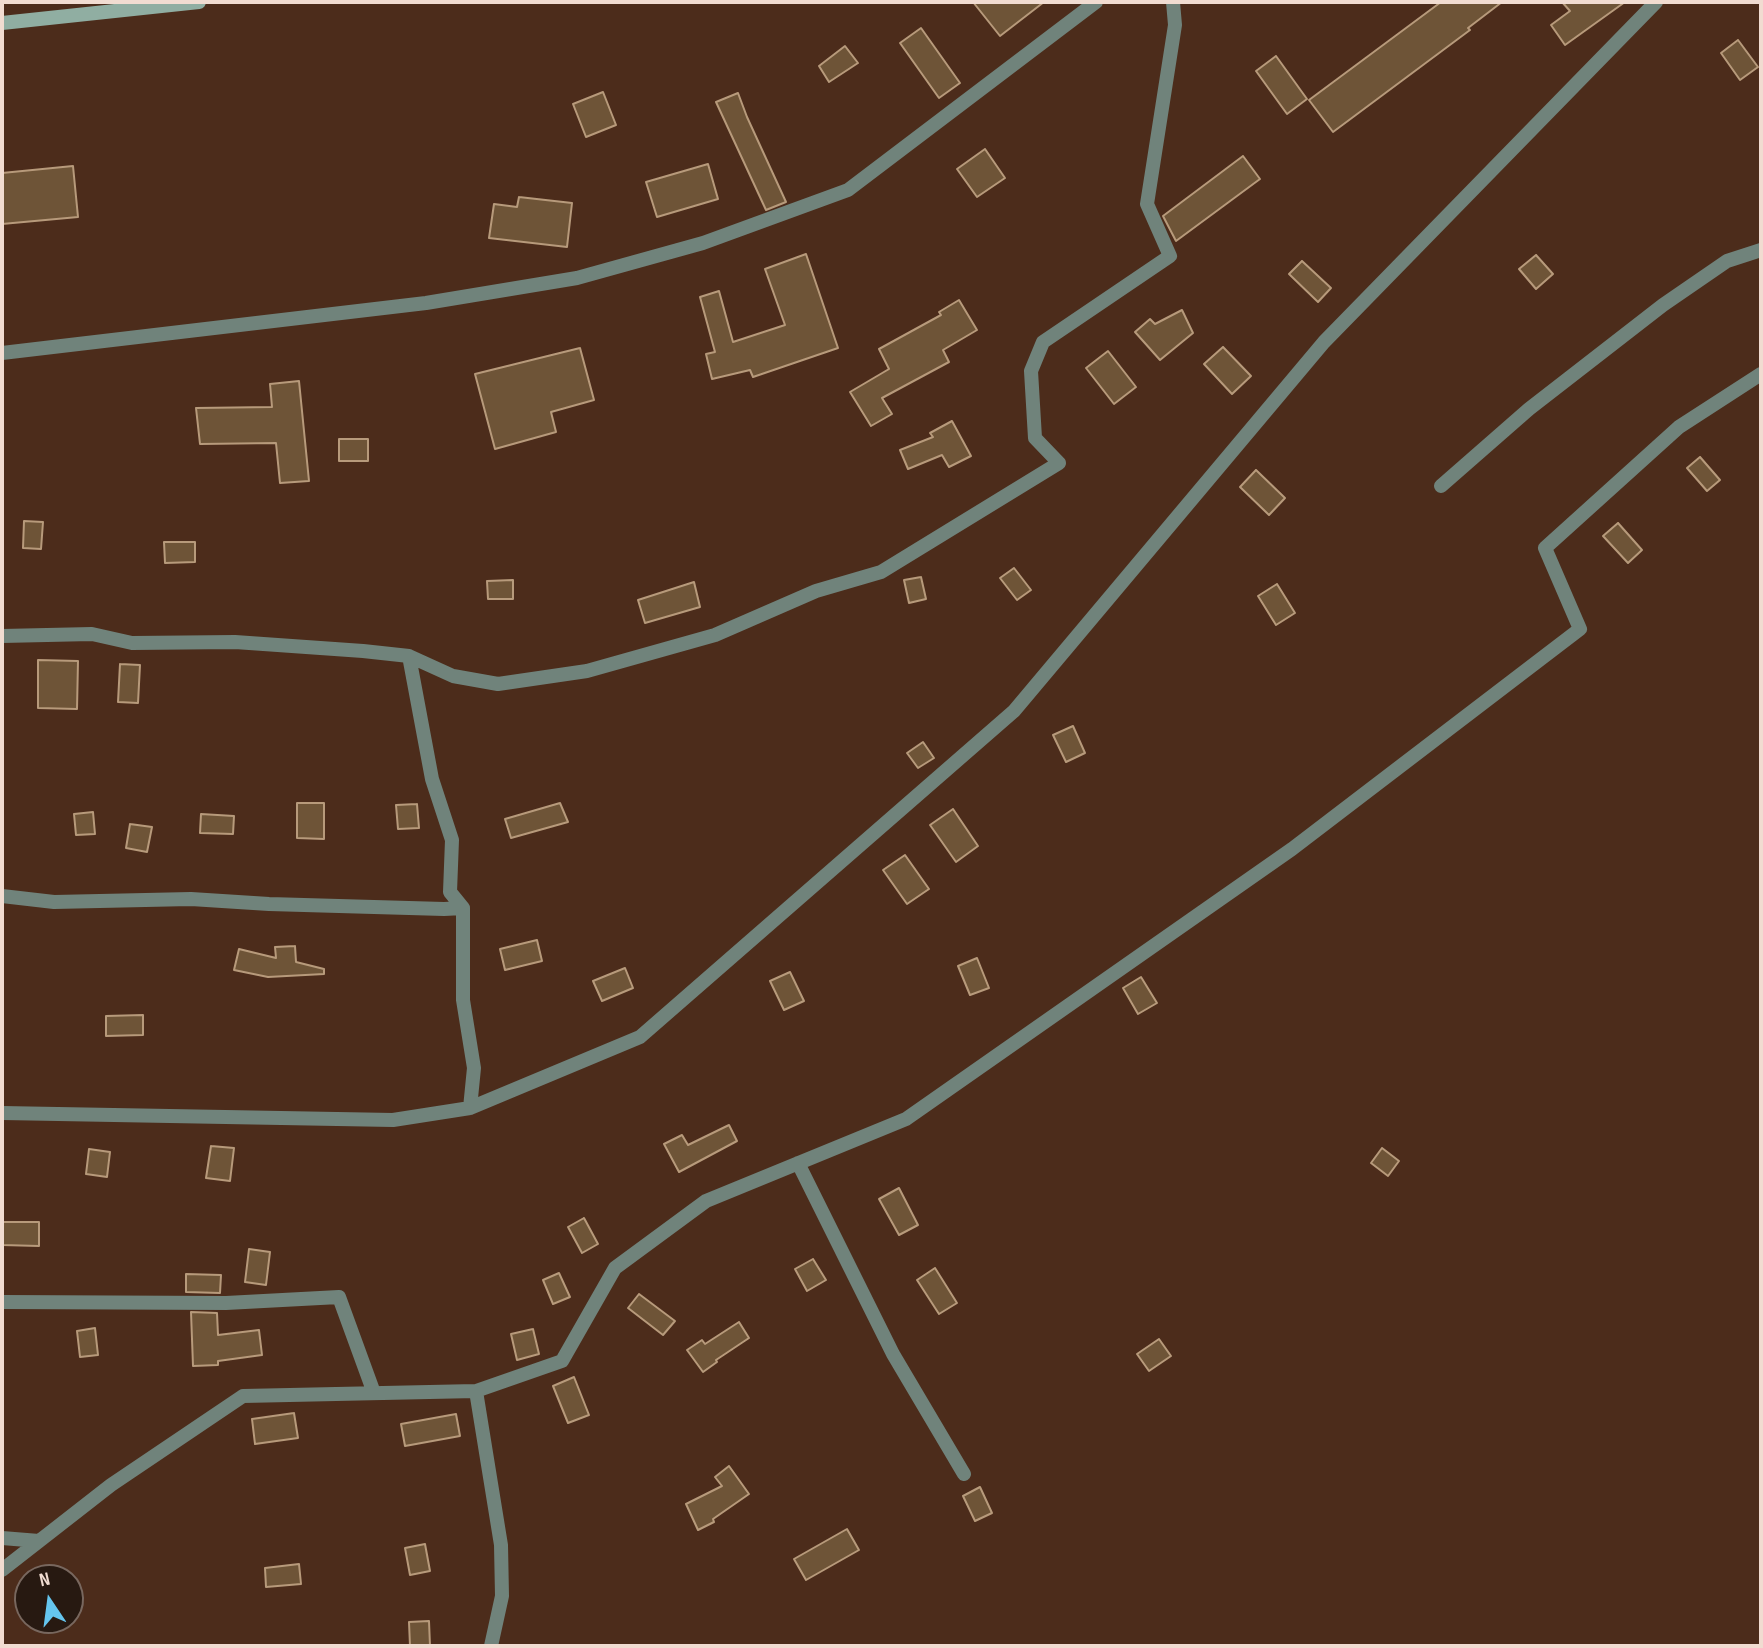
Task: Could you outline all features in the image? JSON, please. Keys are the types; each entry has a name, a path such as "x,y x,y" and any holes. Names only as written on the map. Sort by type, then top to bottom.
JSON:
{"main road":[{"path":"2,23 199,2"}],"street":[{"path":"2,353 426,303 577,278 702,243 848,190 1096,2"},
{"path":"2,636 92,634 132,643 235,642 409,656 453,676 498,684 587,671 715,635 816,591 881,572 1059,463 1035,438 1031,371 1043,342 1170,256 1147,204 1175,25 1173,2"},
{"path":"2,1113 393,1120 470,1108 640,1037 1014,710 1324,342 1656,2"},
{"path":"1441,486 1529,409 1663,304 1727,261 1761,250"},
{"path":"2,1570 111,1485 243,1396 477,1391 562,1361 615,1268 706,1201 906,1119 1292,849 1580,629 1545,548 1679,427 1761,374"},
{"path":"409,656 432,779 452,839 450,892 463,908 463,1000 474,1068 470,1108"},
{"path":"2,897 54,902 191,899 463,908"},
{"path":"798,1163 893,1354 964,1474"},
{"path":"2,1302 226,1303 339,1297 374,1394"},
{"path":"477,1391 501,1545 502,1596 491,1646"},
{"path":"2,1538 39,1541"}],"building":[{"path":"973,2 1044,2 1000,36"},
{"path":"1441,2 1502,2 1468,28 1470,30 1333,132 1309,100"},
{"path":"1562,2 1625,2 1565,45 1551,25 1570,11"},
{"path":"921,28 960,83 939,98 900,43"},
{"path":"1738,40 1758,67 1740,80 1721,53"},
{"path":"845,46 858,63 829,82 819,66"},
{"path":"1276,56 1307,99 1287,114 1256,71"},
{"path":"603,92 616,125 586,137 573,104"},
{"path":"738,93 786,202 766,210 716,102"},
{"path":"985,149 1005,178 977,197 957,169"},
{"path":"1243,156 1260,179 1176,241 1163,216"},
{"path":"708,164 718,199 657,217 646,182"},
{"path":"73,166 78,217 2,224 2,173"},
{"path":"519,197 572,203 567,247 489,238 494,204 517,207"},
{"path":"806,254 838,348 753,377 750,370 712,379 706,354 715,352 700,297 719,291 733,342 785,325 765,269"},
{"path":"1536,255 1553,274 1536,289 1519,269"},
{"path":"1302,261 1331,288 1318,302 1289,274"},
{"path":"959,300 977,330 943,350 949,362 882,398 892,414 871,426 850,392 889,369 879,349 941,315 939,312"},
{"path":"1182,310 1193,333 1160,360 1135,332 1150,319 1155,324"},
{"path":"1223,347 1251,376 1232,394 1204,364"},
{"path":"580,348 594,400 551,412 556,432 495,449 475,374"},
{"path":"1108,351 1136,387 1114,404 1086,368"},
{"path":"299,381 309,481 280,483 276,443 200,444 196,408 272,407 270,384"},
{"path":"952,421 971,456 949,467 942,455 908,469 900,450 933,437 930,433"},
{"path":"339,439 368,439 368,461 339,461"},
{"path":"1700,457 1720,480 1707,491 1687,468"},
{"path":"1256,470 1285,498 1269,515 1240,487"},
{"path":"24,521 43,522 41,549 23,548"},
{"path":"1618,523 1642,550 1628,563 1603,536"},
{"path":"164,542 195,542 195,562 165,563"},
{"path":"1014,568 1031,590 1017,600 1000,578"},
{"path":"921,577 926,599 909,603 904,580"},
{"path":"513,580 513,599 488,599 487,581"},
{"path":"694,582 700,607 645,623 638,600"},
{"path":"1277,584 1295,613 1276,625 1258,596"},
{"path":"38,660 78,661 77,709 38,708"},
{"path":"120,664 140,665 138,703 118,702"},
{"path":"1073,726 1085,753 1066,762 1053,735"},
{"path":"923,742 934,758 918,768 907,753"},
{"path":"297,803 324,803 324,839 297,838"},
{"path":"560,803 568,822 511,838 505,819"},
{"path":"417,804 419,828 398,829 396,805"},
{"path":"953,809 978,846 956,862 930,825"},
{"path":"93,812 95,834 76,835 74,814"},
{"path":"201,814 234,816 233,834 200,833"},
{"path":"130,824 152,827 147,852 126,848"},
{"path":"905,855 929,889 907,904 883,870"},
{"path":"537,940 542,961 505,970 500,949"},
{"path":"295,946 296,962 324,969 324,974 268,977 234,970 239,949 276,958 275,947"},
{"path":"977,958 989,988 970,995 958,966"},
{"path":"625,968 633,988 602,1001 593,981"},
{"path":"790,972 804,1001 784,1010 770,981"},
{"path":"1141,977 1157,1003 1138,1014 1123,988"},
{"path":"143,1015 143,1035 106,1036 106,1016"},
{"path":"729,1125 737,1141 679,1172 664,1144 682,1135 688,1145"},
{"path":"211,1146 234,1148 230,1181 206,1178"},
{"path":"1382,1148 1399,1161 1388,1176 1371,1163"},
{"path":"89,1149 110,1152 107,1177 86,1174"},
{"path":"899,1188 918,1225 899,1235 879,1199"},
{"path":"584,1218 598,1244 582,1253 568,1227"},
{"path":"2,1222 39,1222 39,1246 2,1245"},
{"path":"249,1249 270,1252 266,1285 245,1282"},
{"path":"813,1259 826,1280 807,1291 795,1269"},
{"path":"935,1268 957,1303 939,1314 917,1280"},
{"path":"559,1273 570,1297 553,1304 543,1280"},
{"path":"186,1274 221,1275 220,1293 186,1292"},
{"path":"639,1294 675,1321 663,1335 628,1308"},
{"path":"191,1312 217,1313 218,1335 259,1330 262,1355 218,1361 218,1365 193,1366"},
{"path":"739,1322 749,1338 703,1372 687,1350 702,1340 705,1344"},
{"path":"95,1328 98,1355 80,1357 77,1331"},
{"path":"533,1329 539,1354 517,1360 511,1334"},
{"path":"1159,1339 1171,1356 1149,1371 1137,1354"},
{"path":"574,1377 589,1415 568,1423 553,1386"},
{"path":"294,1413 298,1438 255,1444 252,1419"},
{"path":"456,1414 460,1436 405,1446 401,1424"},
{"path":"729,1466 749,1494 713,1519 714,1522 698,1530 686,1504 722,1486 715,1477"},
{"path":"980,1487 992,1513 975,1521 963,1496"},
{"path":"847,1529 859,1550 806,1580 794,1559"},
{"path":"425,1544 430,1571 410,1575 405,1548"},
{"path":"299,1564 301,1584 266,1587 265,1568"},
{"path":"429,1621 430,1646 410,1646 409,1622"}]}
